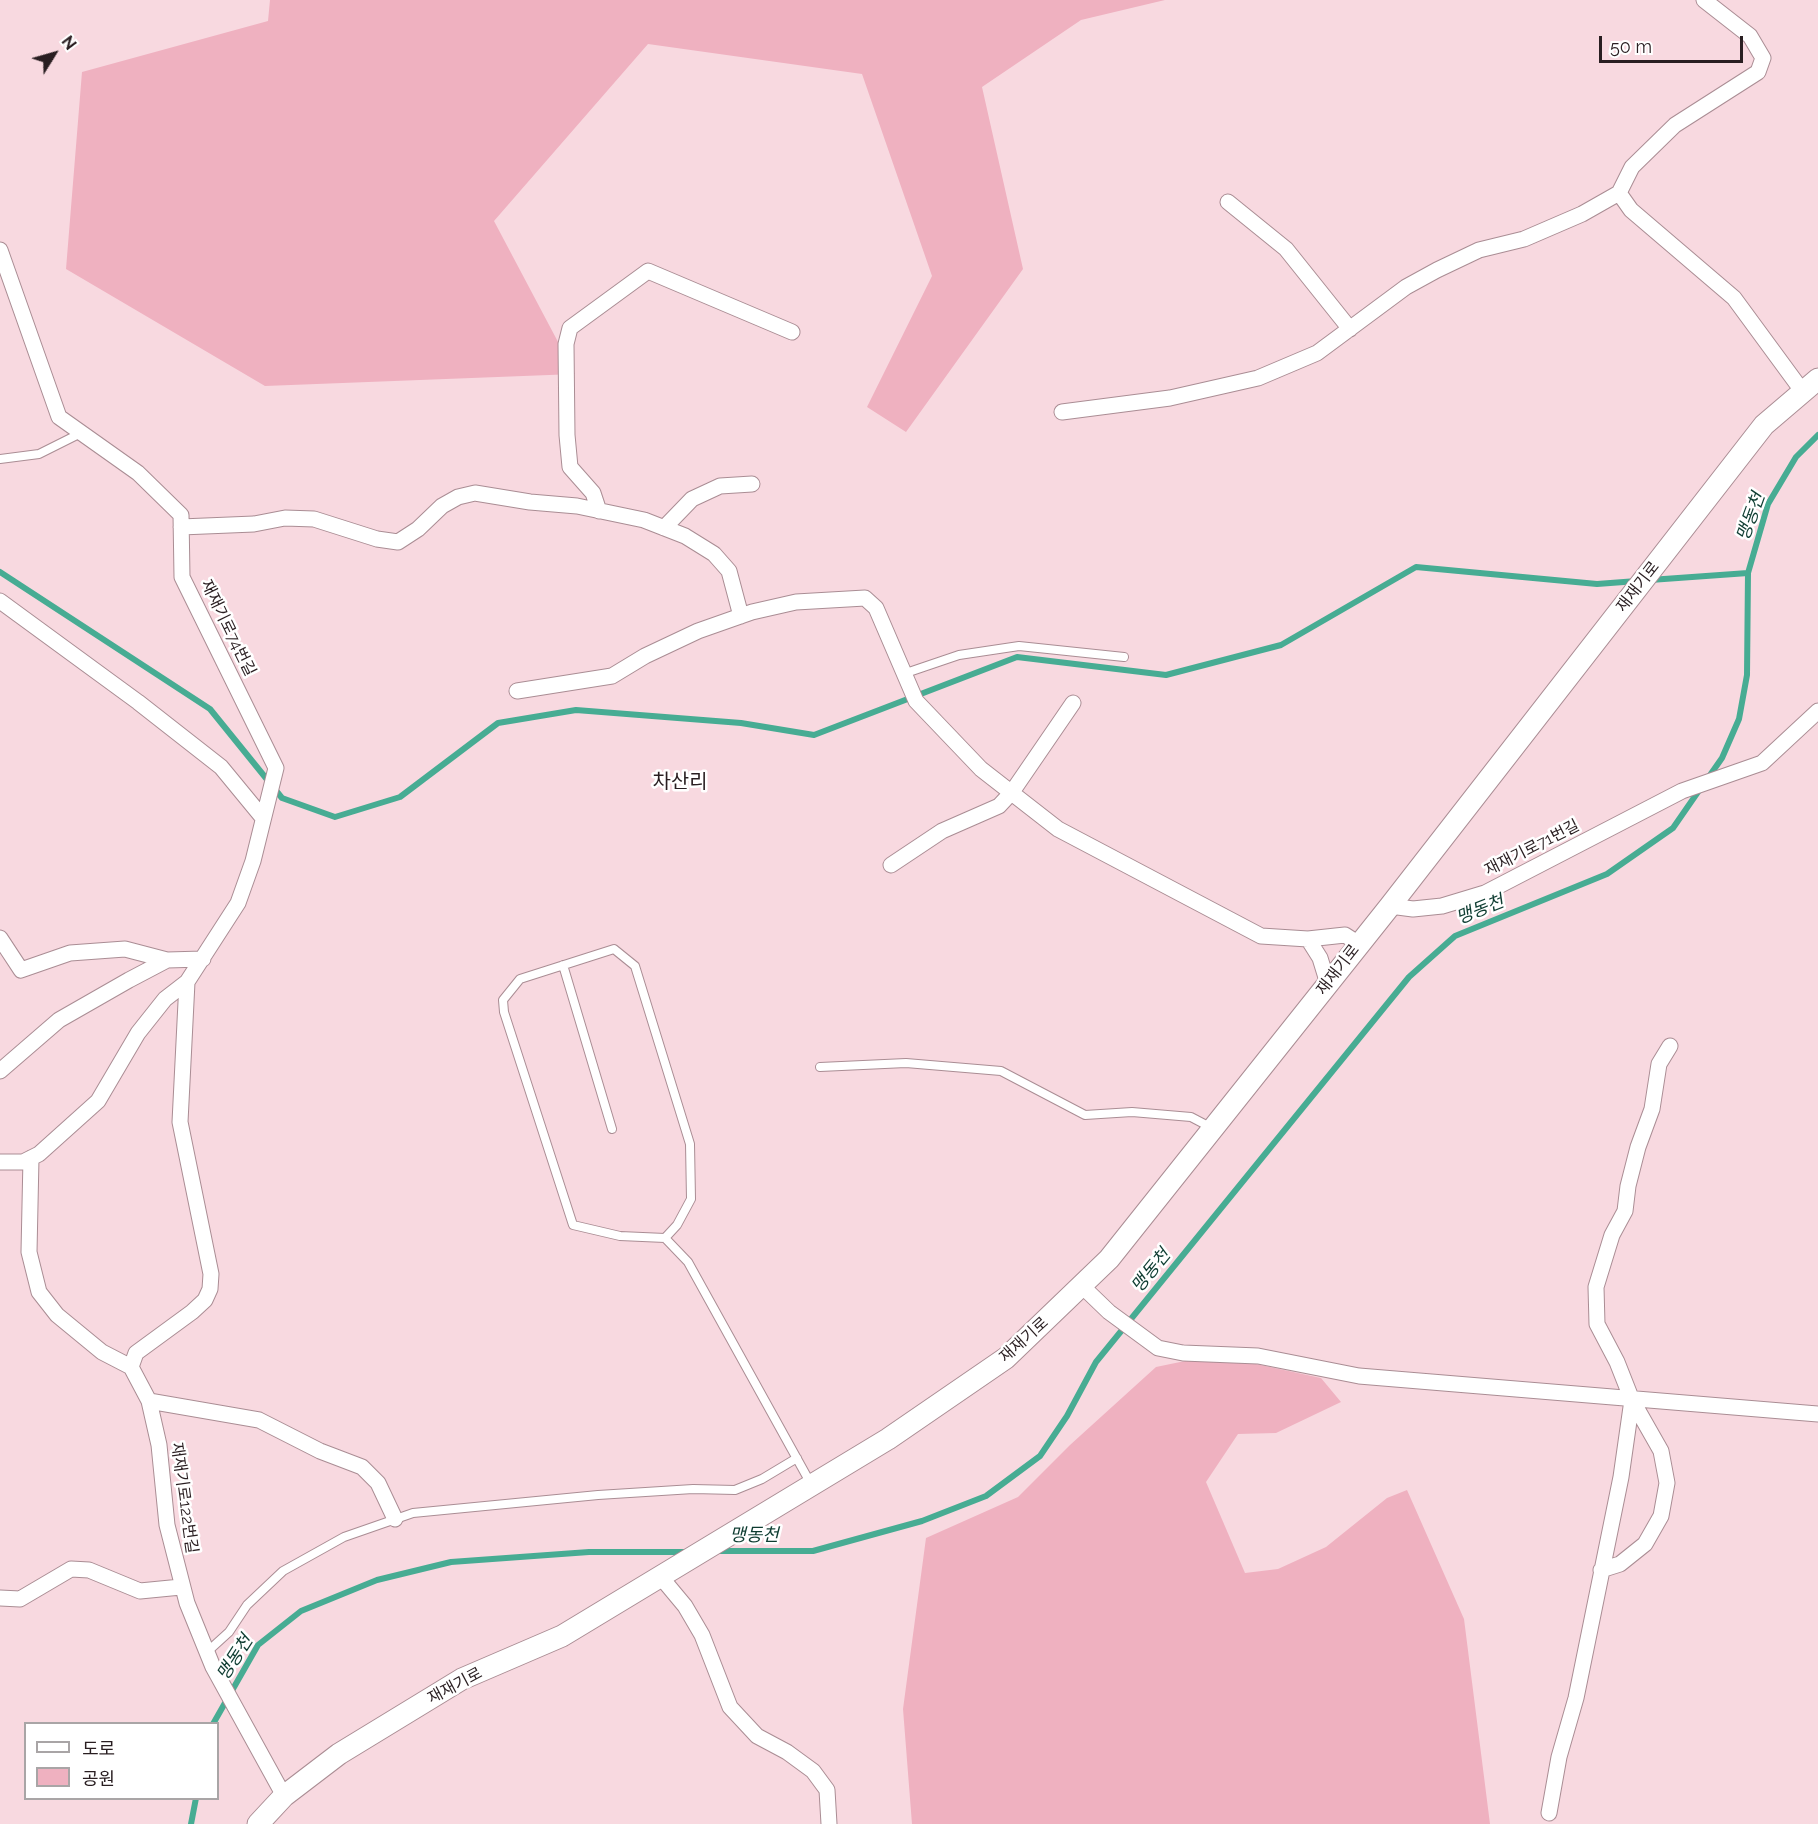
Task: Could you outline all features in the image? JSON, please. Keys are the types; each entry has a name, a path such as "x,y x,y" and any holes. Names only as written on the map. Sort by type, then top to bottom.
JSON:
{"street":[{"path":"1062,412 1170,398 1258,378 1317,353 1406,287 1437,270 1479,250 1524,239 1582,214 1618,193 1632,167 1675,125 1758,72 1762,58 1750,36 1704,0"},
{"path":"1618,193 1631,210 1734,298 1810,386"},
{"path":"1228,202 1286,249 1350,329"},
{"name":"재재기로74번길","path":"0,250 59,417 138,472 180,515 182,577 276,768 269,800 238,903 203,959 187,982 165,999 138,1033 98,1101 39,1154 31,1158"},
{"path":"599,511 593,493 570,467 567,435 566,344 570,328 648,271 792,332"},
{"name":"재재기로","path":"258,1824 284,1796 339,1754 462,1679 562,1636 888,1439 1006,1359 1109,1259 1390,906 1764,425 1810,386"},
{"path":"664,528 692,499 720,486 752,484"},
{"path":"181,527 254,524 285,518 314,519 377,539 398,542 418,529 442,506 458,497 475,493 599,511 644,520 686,536 714,554 729,571 741,616"},
{"path":"517,690 612,676 645,656 698,631 741,616 796,602 866,598 876,608 916,701 981,770 1058,829 1225,920 1261,936 1308,939 1345,935 1359,944"},
{"path":"0,601 138,702 221,767 263,818"},
{"path":"891,865 942,831 999,806 1012,792 1074,703"},
{"name":"재재기로71번길","path":"1390,906 1413,909 1442,906 1485,893 1682,791 1762,763 1818,711"},
{"path":"0,938 21,970 70,953 125,949 167,960 203,959"},
{"path":"1308,939 1320,958 1328,984"},
{"path":"0,1071 59,1020 167,960"},
{"path":"0,1162 23,1162 31,1158 29,1252 39,1292 57,1315 102,1352 131,1367 136,1353 192,1312 205,1300 210,1289 211,1274 180,1122 187,982"},
{"path":"1601,1570 1620,1564 1645,1544 1661,1516 1666,1483 1661,1451 1632,1400 1597,1324 1596,1287 1612,1235 1625,1211 1628,1186 1638,1147 1652,1109 1659,1064 1670,1046"},
{"path":"1082,1286 1110,1312 1158,1348 1184,1353 1257,1356 1359,1376 1818,1414"},
{"name":"재재기로122번길","path":"131,1367 149,1401 159,1445 167,1526 181,1587 213,1667 284,1796"},
{"path":"1550,1813 1558,1757 1576,1698 1621,1477 1632,1400"},
{"path":"149,1401 259,1420 320,1451 362,1467 378,1483 396,1519"},
{"path":"0,1598 20,1599 71,1569 89,1570 140,1591 181,1587"},
{"path":"664,1573 702,1635 730,1707 757,1736 787,1752 813,1771 827,1790 829,1824"}],"lane":[{"path":"0,459 39,454 81,433"},
{"path":"906,679 959,655 1019,646 1124,657"},
{"path":"665,1238 677,1226 691,1199 690,1144 636,966 614,949 520,979 503,1000 504,1012 573,1225 620,1236 665,1238 688,1262 796,1458 804,1490"},
{"path":"563,965 612,1129"},
{"path":"820,1067 906,1063 1000,1071 1086,1115 1132,1112 1191,1117 1213,1128"},
{"path":"207,1652 229,1632 247,1605 283,1571 344,1537 413,1513 693,1489 735,1490 762,1479 796,1458"}],"green space":[{"path":"270,0 1165,0 1081,20 982,87 1023,269 906,432 867,407 932,276 862,74 648,44 494,221 575,374 265,386 66,269 82,72 268,21"},
{"path":"1214,1355 1321,1378 1341,1402 1276,1433 1238,1434 1206,1482 1245,1573 1278,1569 1326,1547 1387,1498 1407,1490 1464,1619 1490,1824 912,1824 903,1709 926,1538 1018,1497 1070,1445 1156,1367"}],"waterway":[{"name":"맹동천","path":"1708,778 1722,758 1739,719 1747,675 1748,573 1768,504 1796,457 1818,435"},
{"path":"0,572 210,709 282,798 335,817 400,797 498,723 576,710 741,723 814,735 1017,657 1166,675 1281,645 1416,567 1597,584 1637,581"},
{"path":"1650,580 1748,573"},
{"name":"맹동천","path":"715,1551 813,1551 922,1521 986,1496 1040,1456 1067,1416 1096,1362 1409,977 1455,936 1607,874 1673,828 1700,789"},
{"name":"맹동천","path":"214,1722 258,1645 301,1611 377,1580 451,1562 589,1552 689,1552"},
{"name":"맹동천","path":"191,1824 196,1800"}],"district":[{"name":"차산리","path":"680,782"}]}
